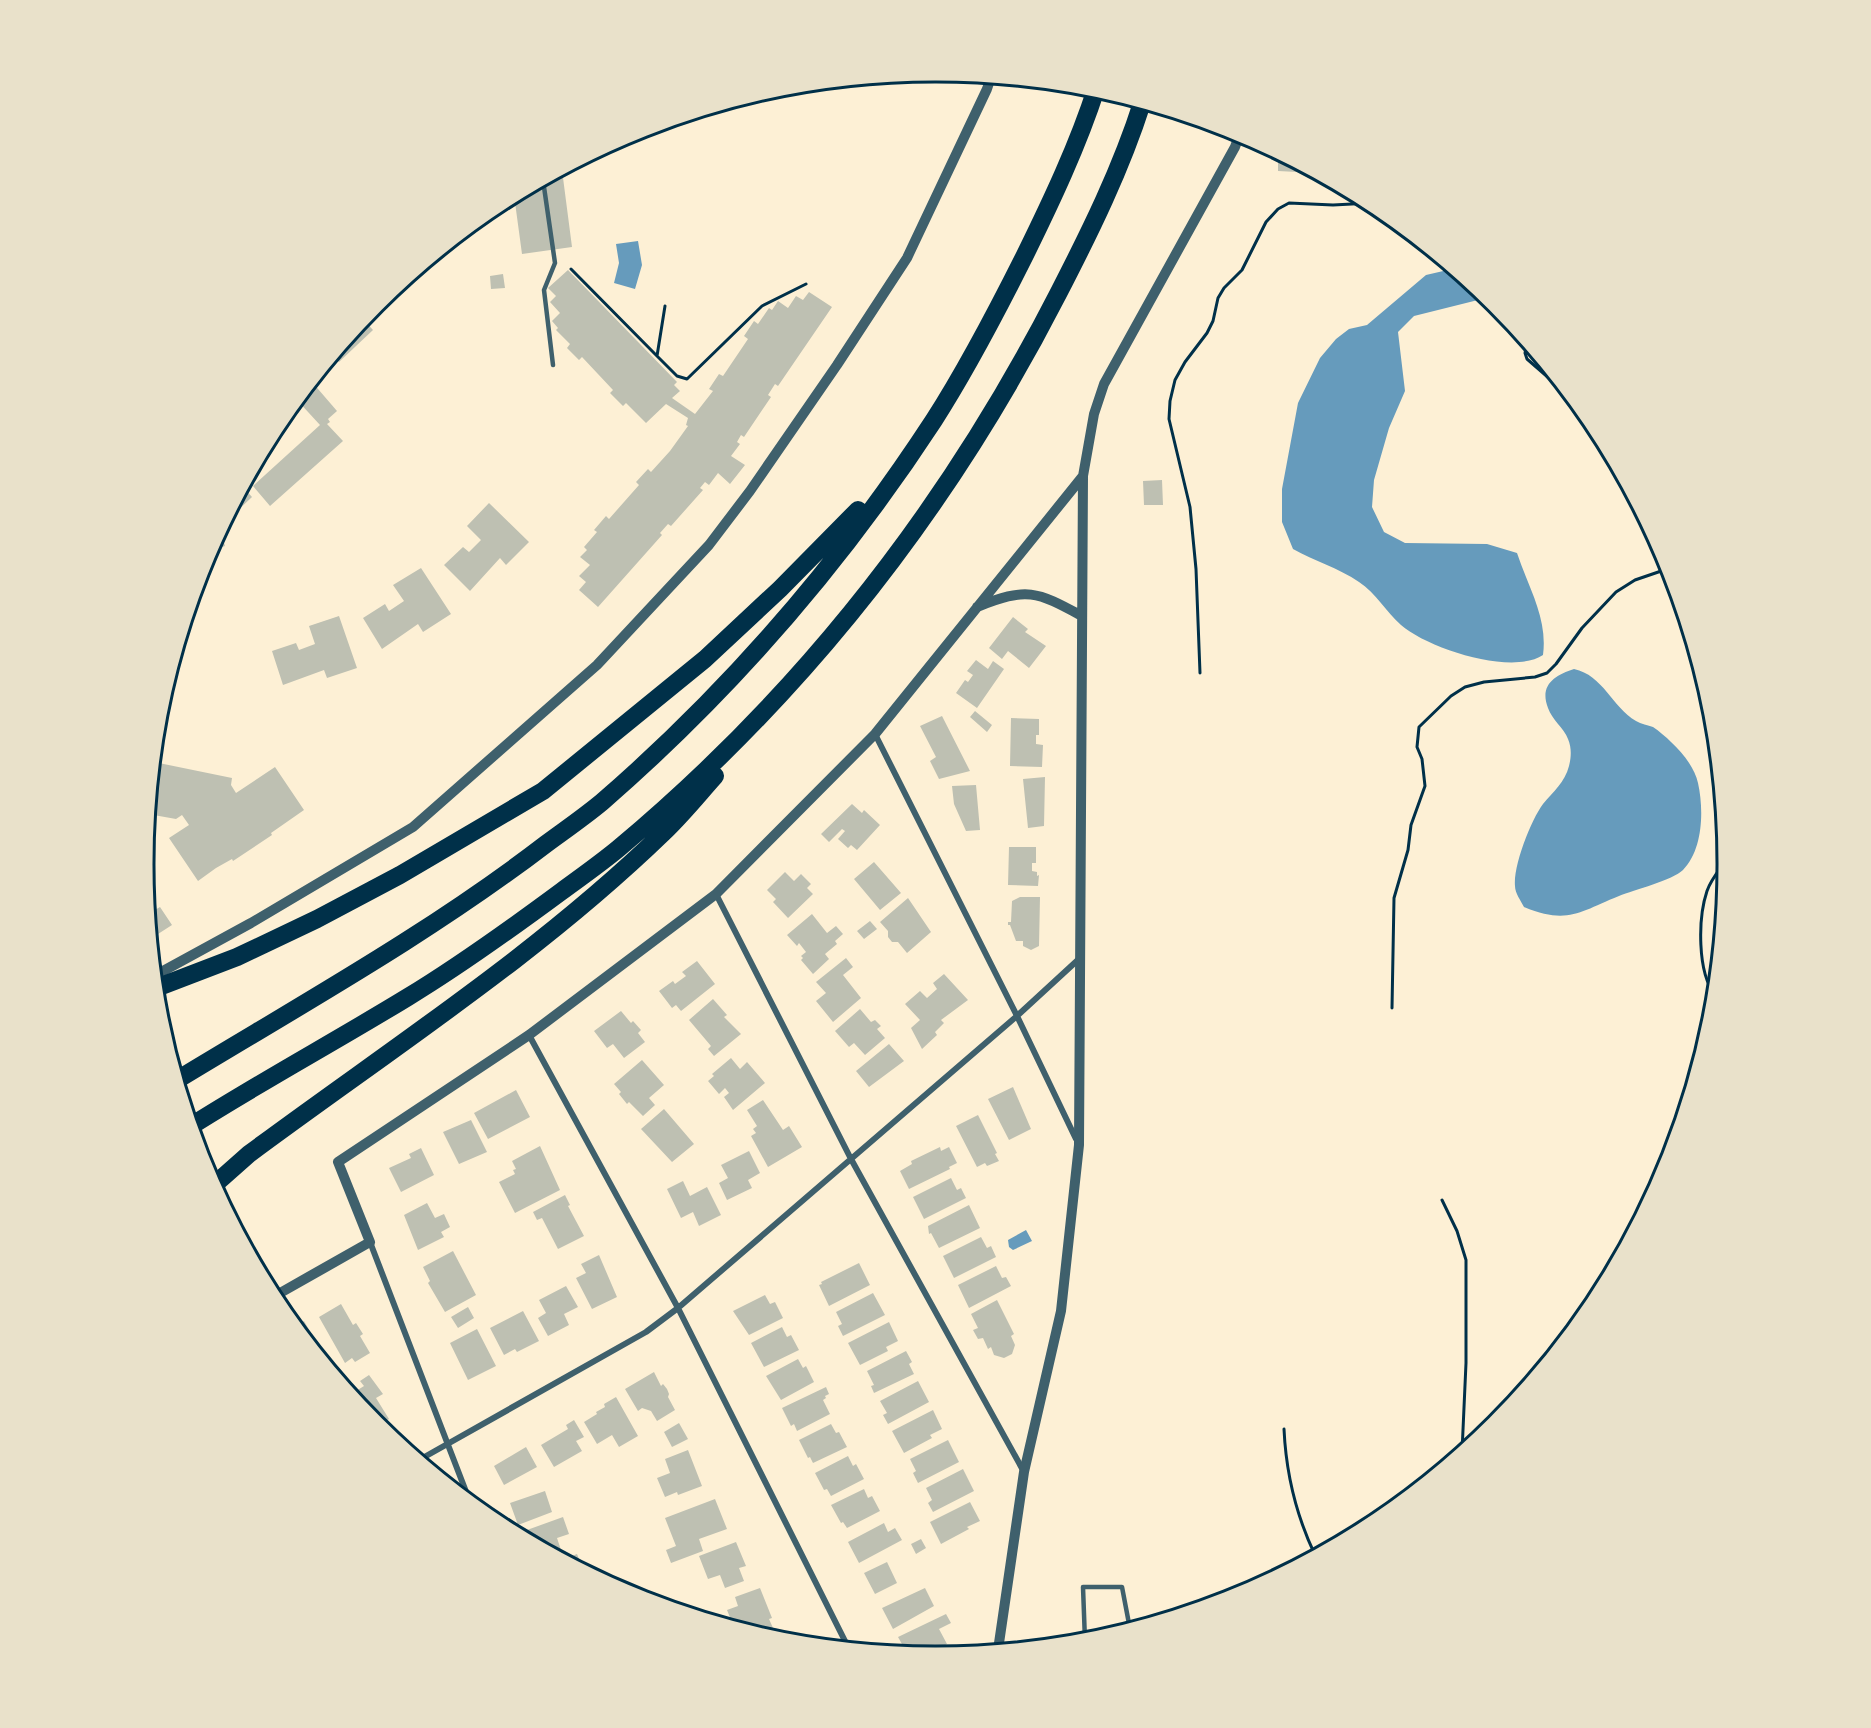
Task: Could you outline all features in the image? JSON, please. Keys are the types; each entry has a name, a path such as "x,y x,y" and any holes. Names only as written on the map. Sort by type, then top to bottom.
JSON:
{"highway":[{"path":"184,1076 393,949 489,886 600,803 694,717 781,625 863,520 934,419 999,307 1045,215 1092,99"},
{"path":"221,1179 258,1148 503,971 585,903 664,832 738,750 884,573 958,470 1024,360 1084,244 1140,110"},
{"path":"164,985 237,957 317,919 400,875 543,791 705,659 780,589 851,517 934,419"},
{"path":"198,1122 410,996 517,925 626,842 711,766 800,674"}],"street":[{"path":"162,972 251,923 413,827 597,665 709,545 750,491 837,365 907,258 989,84"},
{"path":"999,1643 1024,1472 1061,1311 1079,1145 1083,476 1094,414 1104,384 1237,143"},
{"path":"464,1487 338,1162 529,1035 716,894 875,734 1083,476"},
{"path":"977,607 1005,596 1031,594 1049,598 1082,616"},
{"path":"875,734 1017,1016 1079,1145"},
{"path":"716,894 850,1159 1024,1472"},
{"path":"425,1456 646,1332 678,1308 1017,1016 1080,958"},
{"path":"529,1035 678,1308 845,1640"},
{"path":"283,1292 370,1242"}],"lane":[{"path":"544,188 555,263 544,290 553,365"},
{"path":"1085,1631 1083,1587 1122,1587 1128,1621"}],"path":[{"path":"1200,674 1196,569 1190,507 1169,419 1175,380 1185,362 1207,333 1221,293 1242,270 1266,222 1278,209 1289,203 1354,204"},
{"path":"572,269 677,376 687,379 762,306 806,284"},
{"path":"657,356 665,306"},
{"path":"1525,352 1527,359 1544,374"},
{"path":"1392,1008 1394,898 1408,850 1411,825 1425,786 1422,759 1417,747 1419,727 1450,696 1465,687 1484,682 1535,677 1547,673 1582,628 1616,592 1635,580 1660,571"},
{"path":"1708,981 1703,971 1703,912 1707,891 1717,873"},
{"path":"1442,1200 1457,1231 1466,1260 1466,1363 1462,1441"},
{"path":"1284,1429 1285,1457 1302,1528 1312,1549"}],"water":[{"path":"638,241 642,265 635,289 614,283 619,263 616,244"},
{"path":"1444,271 1477,300 1414,316 1398,332 1405,391 1389,428 1374,480 1372,507 1384,532 1405,543 1487,544 1517,553 1543,628 1543,655 1529,661 1491,661 1449,650 1413,634 1401,625 1359,582 1293,549 1282,522 1282,489 1298,403 1320,358 1336,339 1349,329 1367,325 1426,275"},
{"path":"1574,669 1593,678 1628,715 1638,722 1653,727 1684,755 1698,783 1701,817 1695,852 1690,862 1678,874 1583,911 1563,916 1524,907 1516,891 1515,877 1520,855 1533,821 1543,804 1562,782 1569,766 1571,753 1569,742 1550,712 1546,693 1550,682"},
{"path":"1026,1230 1032,1241 1013,1250 1009,1247 1008,1240"}],"building":[{"path":"1278,162 1297,172 1278,171"},
{"path":"563,177 572,247 522,254 515,205"},
{"path":"568,270 677,382 674,385 680,391 672,398 695,414 713,391 709,389 719,374 723,376 748,339 744,336 754,321 758,324 769,308 772,310 778,301 788,308 796,296 803,300 809,292 832,307 778,386 775,384 768,395 771,397 744,437 741,435 737,442 740,444 731,456 745,465 730,484 718,473 709,485 705,482 700,488 703,490 671,526 668,524 660,533 662,535 598,607 579,590 586,582 579,576 590,565 580,557 587,550 584,547 597,532 594,530 606,516 609,519 639,485 636,482 648,469 651,472 670,451 688,426 686,425 688,418 666,404 646,423 626,403 623,406 610,393 613,390 582,357 579,360 567,348 570,344 556,330 558,328 552,321 560,313 550,302 556,296 548,288"},
{"path":"503,274 505,288 491,289 490,276"},
{"path":"369,326 373,330 338,361"},
{"path":"316,387 337,411 328,419 330,422 327,424 343,441 270,506 253,486 320,425 303,406"},
{"path":"1162,480 1163,505 1144,505 1143,481"},
{"path":"248,493 252,497 240,508"},
{"path":"489,503 529,542 506,565 500,558 470,591 444,565 463,547 469,552 481,540 467,526"},
{"path":"421,568 451,614 423,632 418,624 382,649 363,618 385,604 389,611 404,601 393,585"},
{"path":"339,616 357,668 327,678 324,670 283,685 272,651 296,643 299,650 315,644 309,626"},
{"path":"1013,617 1028,629 1025,632 1046,646 1029,668 1008,651 1002,659 989,648"},
{"path":"976,660 988,669 993,661 1004,669 977,708 956,693 965,680 968,682 973,675 967,671"},
{"path":"975,711 992,725 987,732 970,717"},
{"path":"942,716 970,771 939,779 930,761 936,757 920,726"},
{"path":"1011,718 1039,719 1039,735 1036,735 1036,744 1043,745 1042,767 1010,766"},
{"path":"161,763 232,778 231,785 236,793 275,767 304,810 271,833 272,835 198,881 169,838 189,825 182,815 176,819 156,815"},
{"path":"1045,777 1044,826 1028,828 1023,779"},
{"path":"976,785 980,830 966,831 954,804 952,786"},
{"path":"852,804 862,813 864,810 880,825 857,850 851,845 848,848 838,839 845,831 842,829 829,842 821,834"},
{"path":"1009,847 1036,847 1036,863 1032,863 1032,871 1037,872 1037,876 1039,875 1038,886 1008,885"},
{"path":"874,862 901,893 880,910 854,879"},
{"path":"785,872 794,881 801,874 811,884 807,888 813,894 788,918 773,902 776,899 767,890"},
{"path":"1020,897 1040,897 1039,946 1031,950 1023,946 1023,941 1016,941 1008,925 1008,922 1011,922 1012,901"},
{"path":"908,898 931,932 907,953 898,942 892,942 888,937 888,931 880,922"},
{"path":"160,907 172,925 158,934 156,915 156,909"},
{"path":"812,914 827,933 836,926 843,934 835,941 837,944 825,954 829,959 813,974 801,960 803,958 801,956 806,952 799,943 797,946 787,935"},
{"path":"870,921 877,929 864,939 857,931"},
{"path":"846,958 853,967 843,975 861,998 833,1022 816,1001 826,993 816,982"},
{"path":"697,961 715,984 681,1011 676,1005 672,1008 659,991 673,981 675,984 686,976 682,972"},
{"path":"944,974 968,1000 941,1020 944,1023 935,1032 937,1035 922,1049 911,1028 920,1020 905,1004 920,991 927,998 937,989 933,983"},
{"path":"713,999 727,1015 724,1017 741,1034 714,1056 708,1049 711,1046 689,1020"},
{"path":"860,1009 871,1022 875,1020 881,1026 877,1029 885,1038 865,1055 854,1043 849,1047 835,1031"},
{"path":"621,1011 631,1023 633,1021 641,1030 638,1033 645,1042 624,1058 613,1044 607,1048 594,1031"},
{"path":"889,1044 904,1061 869,1087 856,1071"},
{"path":"731,1058 740,1069 747,1062 765,1083 733,1110 724,1097 729,1093 725,1088 719,1094 708,1081 714,1076 712,1074"},
{"path":"642,1060 664,1085 649,1098 655,1105 643,1116 629,1102 627,1104 614,1084"},
{"path":"1013,1087 1031,1129 1009,1140 988,1099"},
{"path":"516,1090 530,1117 488,1139 474,1113"},
{"path":"763,1100 783,1130 789,1126 802,1147 768,1167 751,1136 756,1133 753,1129 757,1126 747,1110"},
{"path":"664,1109 694,1144 672,1162 641,1129"},
{"path":"978,1115 999,1161 977,1167 956,1126"},
{"path":"471,1120 487,1152 459,1164 443,1132"},
{"path":"540,1146 560,1190 515,1213 499,1182 515,1174 513,1170 516,1169 512,1161"},
{"path":"940,1147 941,1151 949,1147 957,1163 949,1167 950,1169 909,1189 900,1171 912,1164 911,1161"},
{"path":"421,1148 434,1175 401,1192 389,1168 411,1158 409,1154"},
{"path":"749,1151 760,1173 748,1180 752,1188 727,1200 719,1183 728,1178 721,1165"},
{"path":"951,1178 957,1190 961,1188 966,1198 924,1219 913,1197"},
{"path":"683,1181 690,1196 707,1187 721,1215 699,1226 693,1212 681,1218 667,1189"},
{"path":"565,1195 570,1205 568,1206 584,1236 558,1249 542,1218 537,1220 533,1212"},
{"path":"427,1203 435,1218 444,1214 450,1227 441,1232 444,1237 418,1250 404,1215"},
{"path":"969,1205 980,1228 939,1248 931,1233 929,1234 928,1226"},
{"path":"981,1237 987,1248 991,1246 996,1257 954,1278 943,1256"},
{"path":"453,1251 476,1295 445,1312 428,1283 430,1281 423,1267"},
{"path":"599,1255 617,1297 592,1309 576,1278 586,1273 581,1264"},
{"path":"859,1263 870,1285 829,1306 819,1285 822,1284 821,1282"},
{"path":"996,1266 1002,1278 1006,1277 1011,1286 969,1308 958,1285"},
{"path":"566,1286 578,1307 564,1314 569,1325 548,1336 538,1318 546,1313 539,1300"},
{"path":"873,1293 885,1315 843,1336 838,1326 842,1324 836,1312"},
{"path":"765,1295 770,1304 775,1302 783,1318 749,1335 733,1311"},
{"path":"997,1300 1014,1334 1011,1336 1015,1345 1012,1354 1004,1358 994,1355 991,1347 988,1349 983,1338 978,1339 973,1330 978,1328 971,1314"},
{"path":"341,1304 353,1325 356,1323 363,1334 360,1336 370,1353 355,1362 352,1358 345,1363 319,1317"},
{"path":"468,1307 474,1318 458,1328 451,1317"},
{"path":"523,1311 539,1341 517,1352 515,1349 504,1355 490,1328"},
{"path":"889,1322 898,1341 886,1347 888,1351 860,1365 848,1343"},
{"path":"782,1327 787,1337 791,1335 799,1350 764,1367 751,1343"},
{"path":"477,1329 496,1366 468,1380 450,1343"},
{"path":"906,1351 912,1362 909,1364 914,1374 874,1393 871,1386 874,1385 867,1371"},
{"path":"798,1359 803,1368 806,1366 814,1382 781,1400 766,1376"},
{"path":"654,1372 661,1386 663,1384 667,1389 668,1397 675,1410 657,1421 651,1411 642,1408 638,1411 625,1389"},
{"path":"369,1375 383,1394 376,1398 389,1419 387,1420 358,1390 364,1386 360,1381"},
{"path":"918,1381 929,1402 888,1424 883,1415 887,1413 880,1401"},
{"path":"826,1387 829,1394 823,1400 830,1414 797,1431 794,1424 791,1426 782,1408"},
{"path":"616,1397 638,1436 619,1447 612,1435 597,1444 584,1422 605,1407 604,1404"},
{"path":"933,1410 942,1429 930,1435 932,1438 904,1453 892,1431"},
{"path":"574,1420 584,1437 576,1441 582,1451 554,1467 541,1445 568,1429 566,1425"},
{"path":"679,1423 688,1439 672,1447 664,1432"},
{"path":"831,1424 836,1433 839,1432 847,1447 813,1463 799,1440"},
{"path":"948,1440 959,1462 918,1483 913,1473 916,1471 910,1459"},
{"path":"526,1447 537,1467 504,1485 494,1466"},
{"path":"688,1450 702,1486 665,1497 657,1478 670,1473 665,1459"},
{"path":"848,1456 853,1466 856,1464 864,1479 831,1496 827,1489 824,1490 815,1473"},
{"path":"963,1469 974,1491 933,1512 928,1503 932,1500 926,1488"},
{"path":"864,1489 868,1498 872,1496 880,1511 847,1528 843,1522 841,1523 831,1505"},
{"path":"545,1491 552,1512 519,1525 510,1503"},
{"path":"715,1499 727,1529 699,1539 703,1551 671,1563 666,1550 676,1546 665,1518"},
{"path":"970,1502 980,1521 941,1544 930,1522"},
{"path":"563,1517 569,1534 557,1538 561,1549 527,1530"},
{"path":"884,1523 888,1532 895,1528 902,1540 859,1563 848,1542"},
{"path":"921,1539 926,1548 916,1554 911,1544"},
{"path":"736,1542 746,1566 739,1568 744,1581 725,1588 720,1575 708,1579 699,1556"},
{"path":"887,1562 897,1583 875,1594 864,1573"},
{"path":"760,1588 772,1618 769,1619 773,1628 730,1618 727,1610 738,1606 735,1597"},
{"path":"925,1588 934,1606 893,1629 882,1608"},
{"path":"946,1614 951,1623 939,1629 947,1644 944,1646 902,1645 898,1637"}]}
